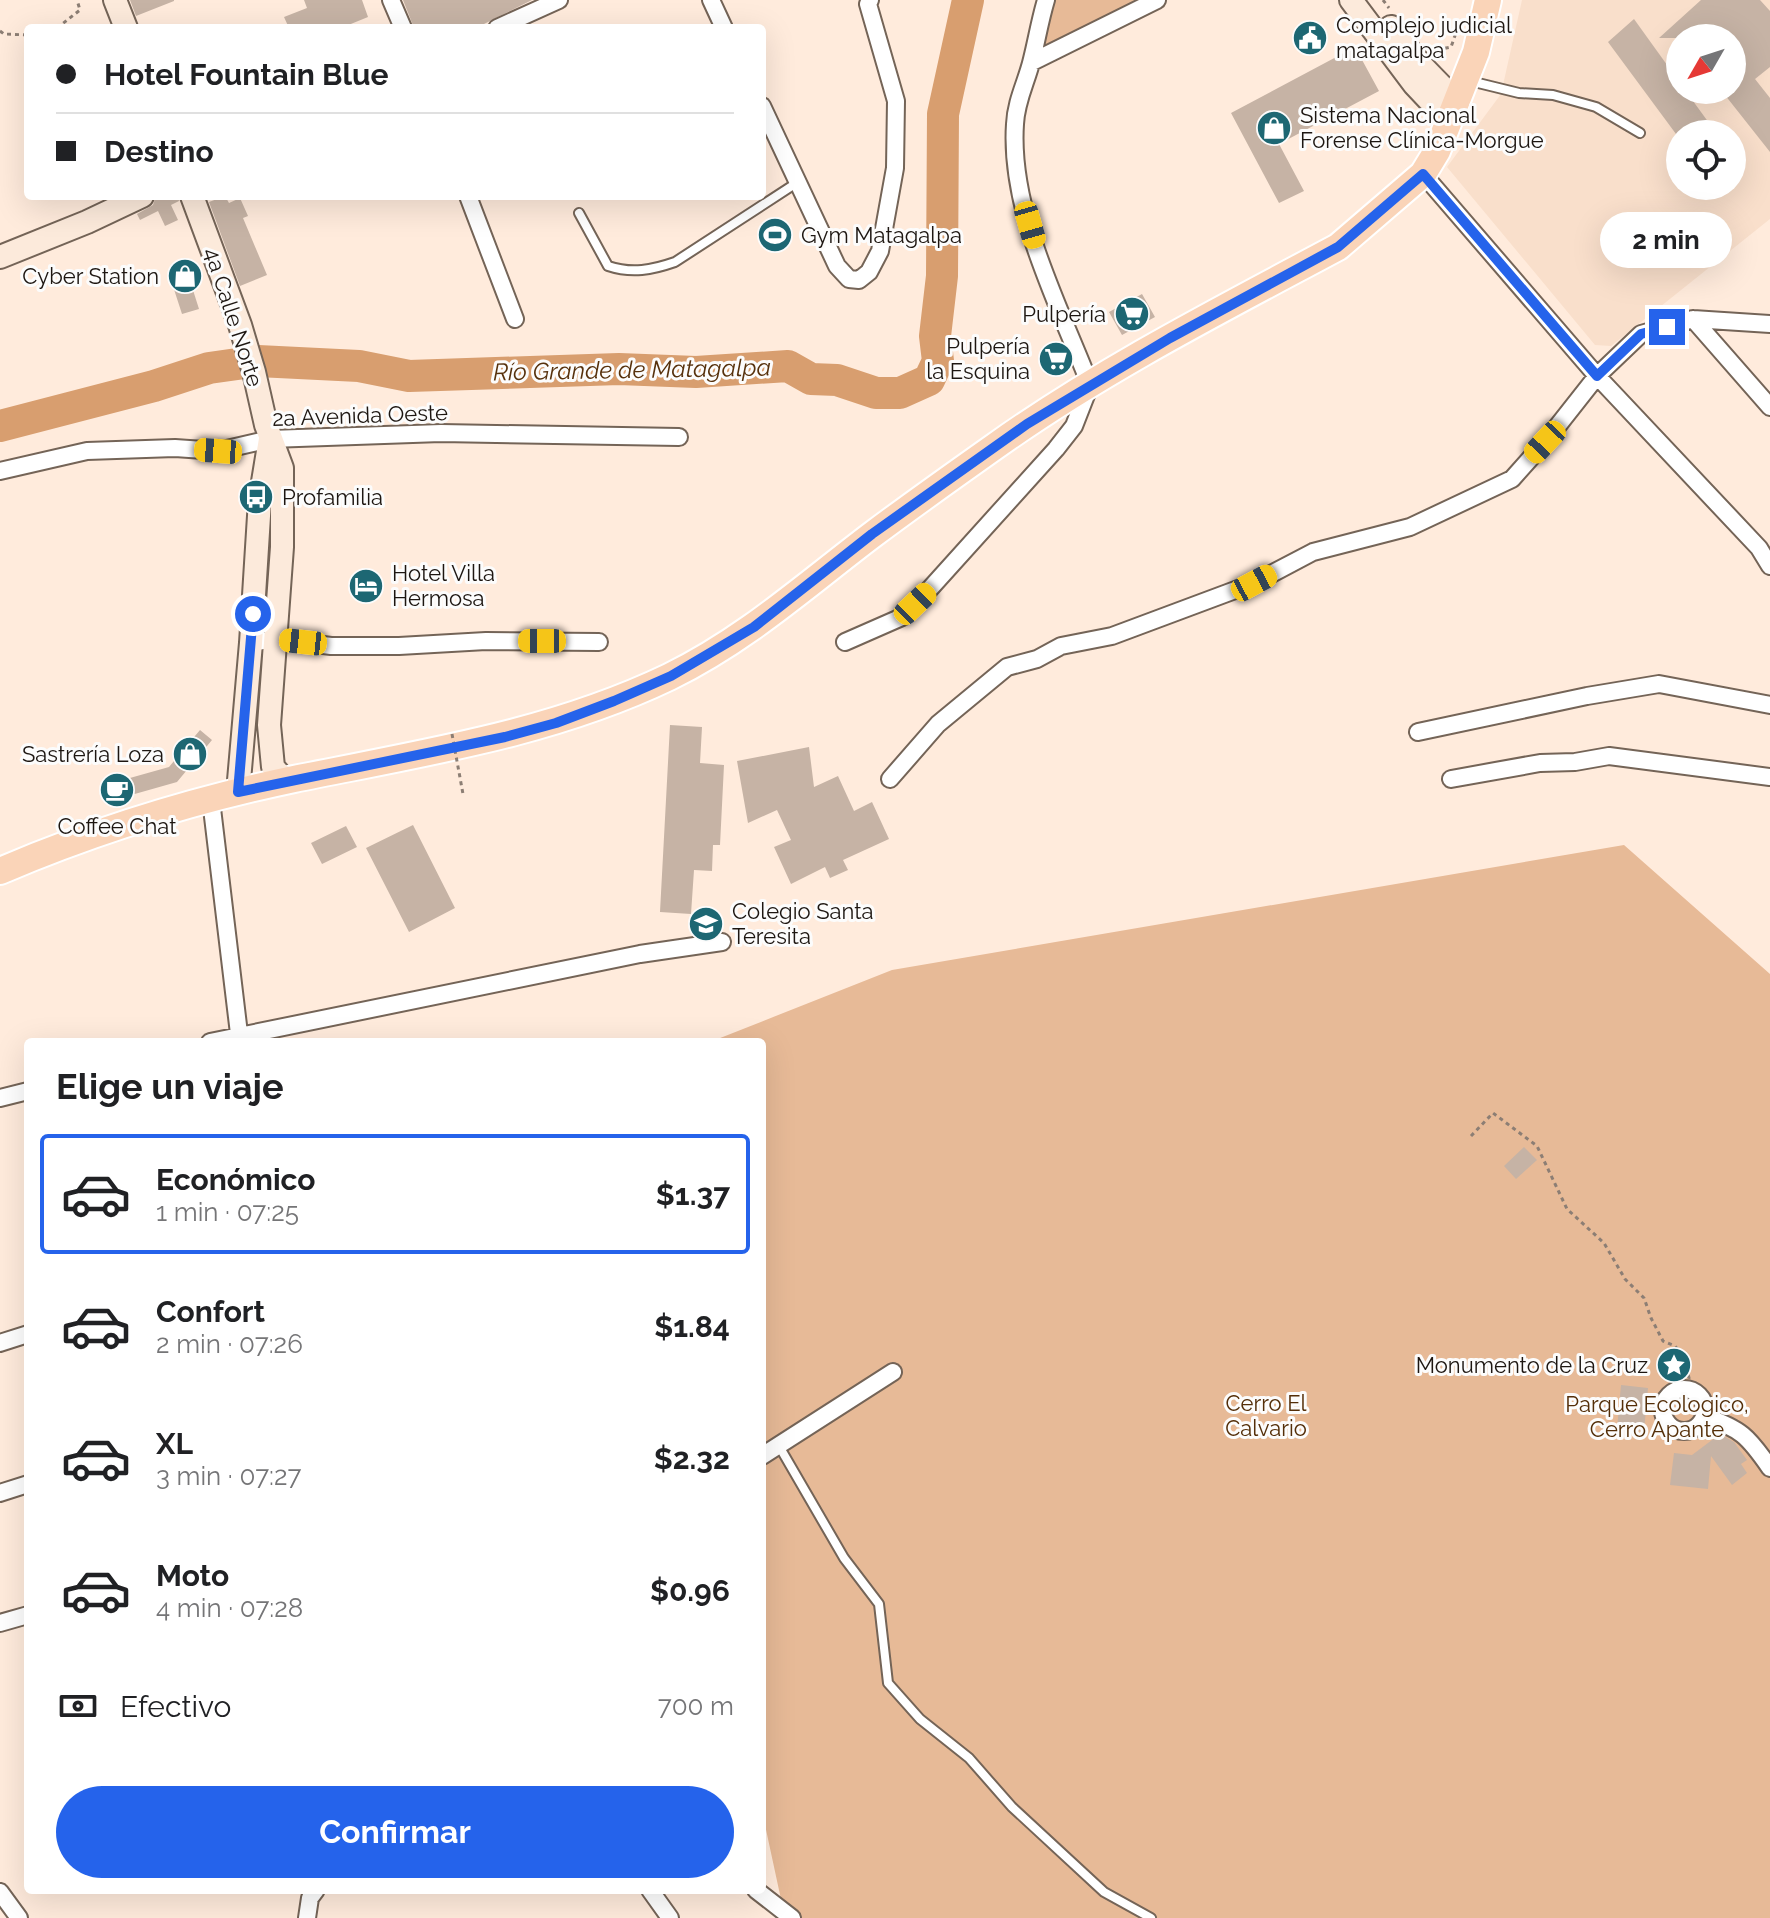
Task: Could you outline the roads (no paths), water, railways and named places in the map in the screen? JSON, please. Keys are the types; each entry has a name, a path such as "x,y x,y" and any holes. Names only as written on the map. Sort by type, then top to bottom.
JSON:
{"main road":[{"path":"0,871 153,815 238,792 505,737 556,723 671,676 754,627 872,534 1017,431 1090,385 1338,247 1423,174 1437,151 1476,52 1488,0"}],"street":[{"path":"115,0 124,24"},
{"path":"391,0 401,24"},
{"path":"506,24 559,0"},
{"path":"711,0 722,24"},
{"path":"845,642 902,617 927,592 1056,449 1074,426 1090,385 1037,251 1016,175 1015,123 1020,92 1032,62 1046,0"},
{"path":"1032,62 1157,0"},
{"path":"1351,0 1414,84 1456,100"},
{"path":"1369,0 1420,64 1456,100"},
{"path":"766,114 837,266 849,279 859,280 869,272 880,251 895,168 896,101 868,1"},
{"path":"1423,174 1597,376 1759,548 1770,566"},
{"path":"0,257 134,200"},
{"name":"4a Calle Norte","path":"193,200 240,325 268,432 282,468 284,496 269,725 273,767 291,780"},
{"path":"470,200 515,319"},
{"path":"1693,319 1770,407"},
{"path":"890,779 938,724 1007,667 1037,659 1061,646 1112,636 1254,583 1313,552 1410,527 1512,479 1597,376 1641,334 1693,319 1770,324"},
{"name":"4a Calle Norte","path":"238,792 268,432"},
{"name":"2a Avenida Oeste","path":"0,471 87,451 175,448 218,451 268,432 679,437"},
{"path":"251,643 276,639 331,646 486,641 599,642"},
{"path":"1418,732 1659,684 1770,705"},
{"path":"1451,779 1540,763 1575,762 1609,756 1770,777"},
{"path":"211,800 239,1038 640,954 722,942"},
{"path":"4,1097 24,1092"},
{"path":"4,1097 24,1104"},
{"path":"0,1343 24,1335"},
{"path":"766,1454 893,1372"},
{"path":"1686,1389 1703,1400 1704,1416 1698,1426 1678,1431 1667,1423 1662,1410 1673,1392 1686,1389"},
{"path":"1704,1416 1727,1424 1749,1437 1770,1468"},
{"path":"0,1493 24,1485"},
{"path":"0,1623 24,1616"},
{"path":"0,1892 19,1918"},
{"path":"307,1918 313,1894"},
{"path":"653,1894 670,1918"},
{"path":"761,1894 792,1918"}],"lane":[{"path":"1456,100 1519,93 1553,95 1596,107 1640,133"},
{"path":"579,213 608,266 624,272 654,269 675,262 798,182"},
{"path":"779,1446 844,1558 879,1604 888,1683 920,1719 969,1758 1012,1807 1104,1892 1151,1918"}],"waterway":[{"name":"Río Grande de Matagalpa","path":"0,426 154,386 209,368 258,361 359,366 409,376 619,369 696,372 788,366 811,379 837,380 876,393 900,393 929,380 938,361 935,336 942,276 943,114 968,0"}],"place":[{"name":"Complejo judicial matagalpa","path":"1310,38"},
{"name":"Sistema Nacional Forense Clínica-Morgue","path":"1274,128"},
{"name":"Gym Matagalpa","path":"775,235"},
{"name":"Cyber Station","path":"185,276"},
{"name":"Pulpería","path":"1132,314"},
{"name":"Pulpería la Esquina","path":"1056,359"},
{"name":"Profamilia","path":"256,497"},
{"name":"Hotel Villa Hermosa","path":"366,586"},
{"name":"Sastrería Loza","path":"190,754"},
{"name":"Coffee Chat","path":"117,790"},
{"name":"Colegio Santa Teresita","path":"706,924"},
{"name":"Monumento de la Cruz","path":"1674,1365"}],"park label":[{"name":"Cerro El Calvario","path":"1266,1416"},
{"name":"Parque Ecologico, Cerro Apante","path":"1657,1416"}]}
